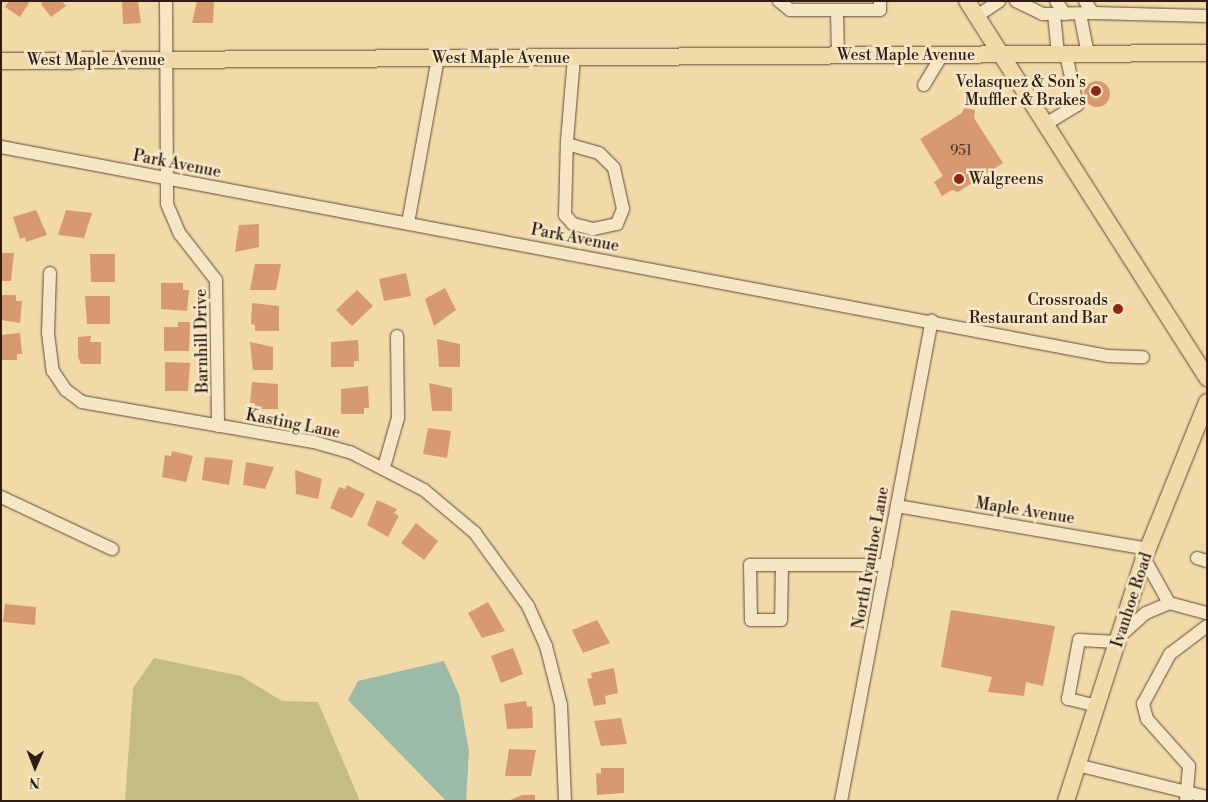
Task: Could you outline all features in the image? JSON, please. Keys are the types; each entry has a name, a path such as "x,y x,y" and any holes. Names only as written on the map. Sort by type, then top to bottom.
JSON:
{"main road":[{"path":"967,1 1207,378"},
{"name":"West Maple Avenue","path":"1,61 1207,53"},
{"name":"Ivanhoe Road","path":"1066,801 1146,553 1207,402"}],"street":[{"name":"Barnhill Drive","path":"166,1 169,215 216,280 218,426"},
{"path":"779,1 790,10 880,10 880,1"},
{"path":"977,16 999,1"},
{"path":"1016,1 1087,14 1207,16"},
{"path":"1086,1 1088,54"},
{"path":"837,10 838,56"},
{"path":"1044,124 1077,105 1062,54 1058,10"},
{"path":"924,85 942,55"},
{"path":"567,144 599,153 614,168 623,209 617,224 593,229 573,224 565,215 567,144 574,57"},
{"path":"408,223 438,58"},
{"name":"Park Avenue","path":"1,147 932,321 1108,356 1143,357"},
{"name":"Kasting Lane","path":"50,273 49,356 57,380 66,390 99,407 314,442 384,467 424,490 475,533 528,606 546,646 561,704 565,801"},
{"name":"North Ivanhoe Lane","path":"840,801 932,321"},
{"path":"384,467 398,418 397,336"},
{"path":"1,497 112,550"},
{"name":"Maple Avenue","path":"897,506 1146,553"},
{"path":"1146,553 1169,604"},
{"path":"782,565 781,620 751,620 750,565 782,565 886,565"},
{"path":"1097,706 1068,699 1079,640 1092,637 1119,639 1146,612 1169,604 1207,613"},
{"path":"1187,797 1189,766 1148,720 1143,704 1170,654 1207,626"},
{"path":"1077,765 1187,797 1207,797"}],"shaded area":[{"path":"154,658 241,676 282,701 318,702 360,801 125,801 133,688"},
{"path":"444,661 459,695 469,751 466,801 446,801 348,700 358,681"}],"building":[{"path":"9,1 27,1 29,3 20,17 5,7"},
{"path":"44,1 62,1 66,6 51,17 41,4"},
{"path":"122,1 138,1 141,23 123,24"},
{"path":"197,1 214,1 213,23 192,23"},
{"name":"Velasquez & Son's Muffler & Brakes","path":"1097,81 1106,85 1110,94 1106,103 1097,107 1088,103 1084,94 1088,85"},
{"name":"Walgreens","path":"964,108 975,110 974,118 1003,163 958,192 952,190 942,196 934,182 943,176 920,139 962,113"},
{"path":"36,210 47,235 26,242 25,237 20,239 13,217"},
{"path":"66,210 92,213 84,238 58,235"},
{"path":"259,224 259,247 235,252 239,225"},
{"path":"1,253 14,253 11,281 1,281"},
{"path":"90,254 115,254 115,282 91,282"},
{"path":"255,264 281,264 276,290 250,290"},
{"path":"406,273 411,296 384,301 379,279"},
{"path":"161,283 183,283 183,290 189,290 187,311 161,309"},
{"path":"445,288 456,310 434,326 425,299"},
{"path":"357,290 373,306 352,326 336,310"},
{"path":"1,295 16,295 16,301 22,301 20,323 1,320"},
{"path":"85,296 110,296 110,324 87,324"},
{"path":"252,303 279,306 279,331 255,331 255,325 251,324"},
{"path":"178,322 190,322 189,351 164,351 164,327 178,327"},
{"path":"20,333 22,354 17,354 17,360 1,360 1,335"},
{"path":"91,336 90,342 101,342 101,364 81,364 78,357 78,337"},
{"path":"437,339 460,344 460,367 439,367"},
{"path":"358,340 359,361 354,361 354,367 331,367 331,342"},
{"path":"250,342 273,347 273,370 253,370"},
{"path":"165,362 190,363 188,391 165,391"},
{"path":"252,382 278,384 278,409 255,409 255,403 250,403"},
{"path":"429,383 452,388 452,411 432,411"},
{"path":"368,386 369,408 364,408 364,414 341,414 341,389"},
{"path":"428,428 451,431 447,458 423,454"},
{"path":"172,451 193,456 186,482 162,477 165,455 171,456"},
{"path":"205,457 233,460 229,485 202,480"},
{"path":"246,462 274,467 265,489 243,485"},
{"path":"295,470 322,479 318,499 296,494"},
{"path":"347,485 365,494 352,518 330,508 339,487 345,489"},
{"path":"377,500 397,509 394,513 399,516 388,537 367,525"},
{"path":"416,523 438,541 424,560 401,543"},
{"path":"488,602 505,631 482,638 468,613"},
{"path":"5,604 36,607 35,625 3,622"},
{"path":"951,610 1055,626 1043,686 1026,682 1024,696 988,692 992,677 941,667"},
{"path":"597,620 610,643 583,653 572,630"},
{"path":"513,648 523,674 501,683 491,656"},
{"path":"614,668 618,693 605,696 606,704 594,706 587,679 592,678 591,673"},
{"path":"526,701 527,707 532,706 533,728 507,729 504,704"},
{"path":"621,718 627,744 601,746 594,721"},
{"path":"509,749 536,750 531,776 505,776"},
{"path":"601,768 624,768 624,793 597,795 596,773 601,774"},
{"path":"522,795 535,795 535,801 508,801"}],"place":[{"name":"Velasquez & Son's Muffler & Brakes","path":"1096,91"},
{"name":"Walgreens","path":"959,179"},
{"name":"Crossroads Restaurant and Bar","path":"1118,309"}]}
